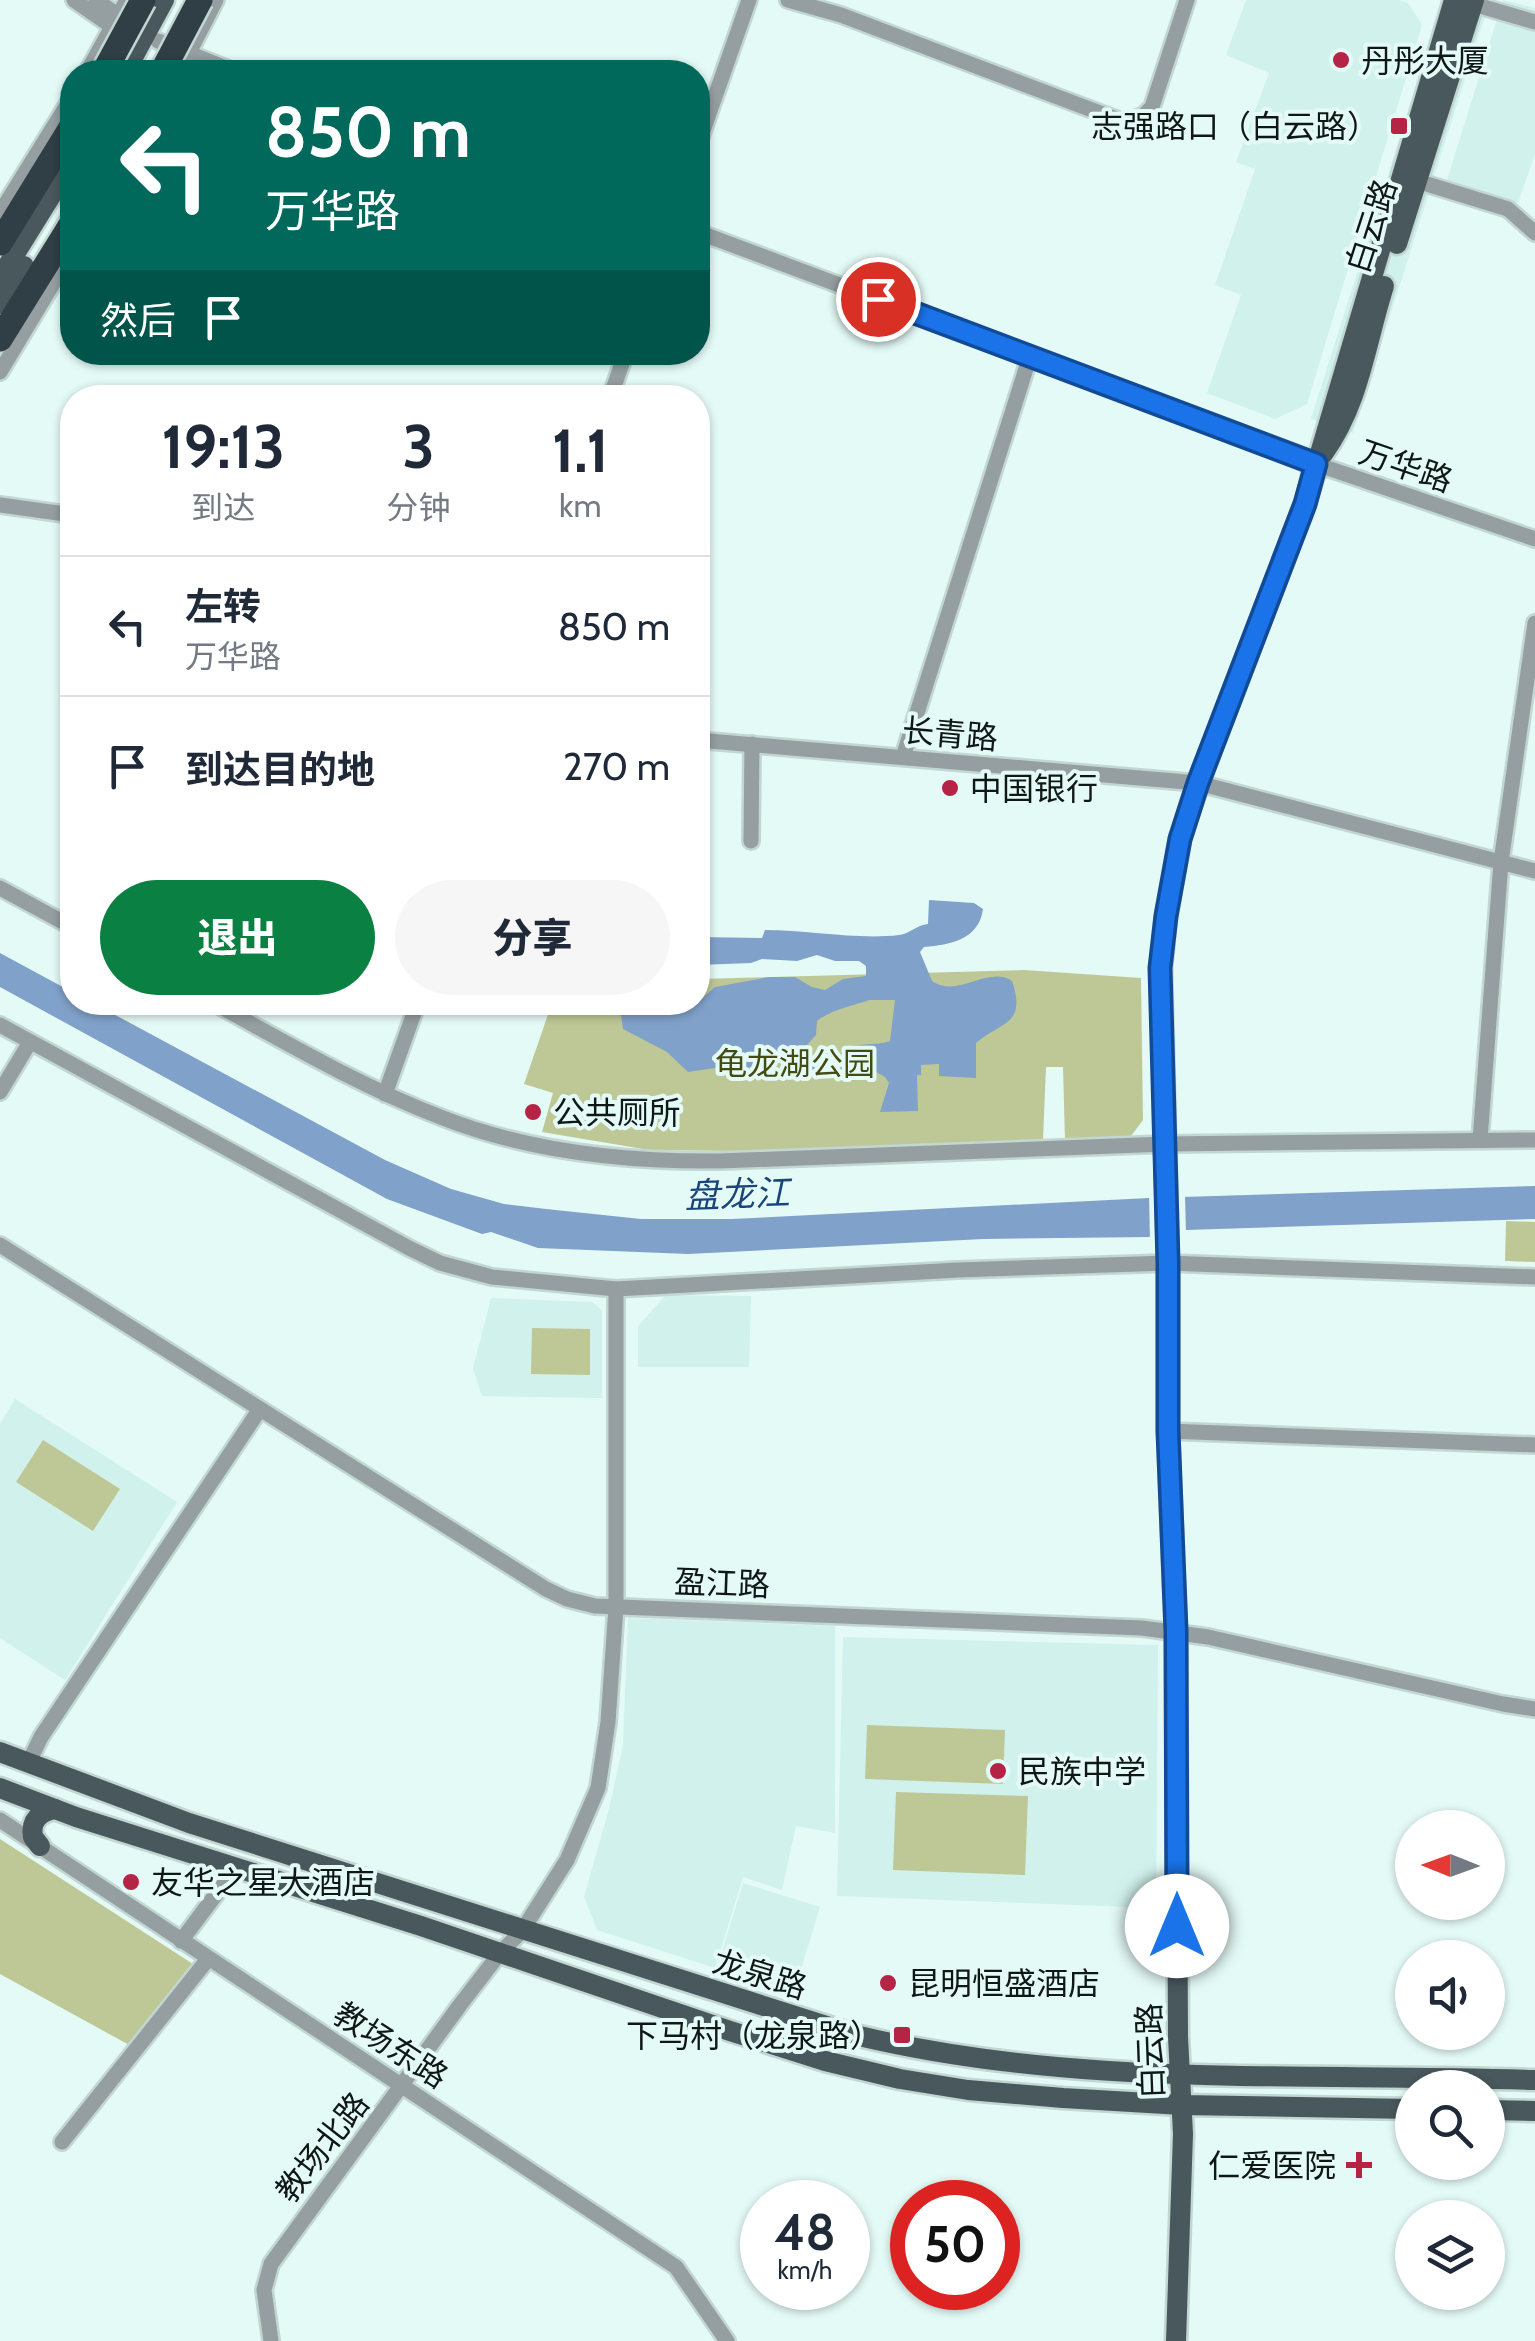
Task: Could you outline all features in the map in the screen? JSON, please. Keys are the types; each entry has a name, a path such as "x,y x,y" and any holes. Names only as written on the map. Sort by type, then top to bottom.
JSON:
{"highway":[{"path":"110,60 143,0"},
{"path":"168,60 200,0"},
{"path":"0,339 24,240 60,154"},
{"path":"24,240 60,227"},
{"path":"0,356 24,240"}],"main road":[{"path":"144,60 164,0"},
{"path":"134,60 179,0"},
{"name":"白云路","path":"1316,464 1343,427 1369,349 1380,297 1465,1"},
{"name":"白云路","path":"1176,2341 1182,2105 1176,1631 1168,1431 1168,1254 1160,968 1166,916 1180,839 1198,783 1299,520 1465,1"},
{"path":"0,276 60,182"},
{"path":"0,304 24,240 60,201"},
{"path":"0,316 24,240"},
{"name":"龙泉路","path":"0,1752 189,1823 522,1931 854,2035 926,2052 1032,2066 1180,2076 1535,2080"},
{"name":"龙泉路","path":"0,1788 825,2061 968,2090 1182,2105 1395,2109"},
{"path":"40,1846 34,1837 35,1820 55,1809"},
{"path":"1505,2110 1535,2111"}],"street":[{"path":"74,0 148,40 200,60"},
{"path":"96,0 115,22"},
{"path":"94,60 126,0"},
{"path":"186,60 216,0"},
{"path":"788,0 841,15 1124,122 1143,116 1152,107 1187,0"},
{"path":"1465,1 1535,22"},
{"path":"710,107 743,2"},
{"path":"0,372 24,240 60,133"},
{"path":"1416,181 1508,210 1535,233"},
{"name":"万华路","path":"710,236 1316,464 1535,540"},
{"path":"903,757 1030,356"},
{"path":"0,505 60,512"},
{"path":"1480,1140 1501,862 1535,623"},
{"name":"长青路","path":"710,741 1198,783 1535,871"},
{"path":"751,840 752,744"},
{"path":"0,888 60,920"},
{"path":"235,1015 336,1072 446,1120 559,1149 662,1162 1166,1144 1535,1140"},
{"path":"385,1094 413,1015"},
{"path":"0,1025 440,1263 509,1279 616,1288 958,1270 1168,1254 1535,1276"},
{"path":"0,1092 30,1042"},
{"name":"盈江路","path":"0,1245 546,1589 595,1606 1176,1631 1535,1708"},
{"name":"教场北路","path":"271,2341 264,2290 271,2264 284,2242 500,1953 522,1931 566,1860 598,1788 608,1722 616,1607 616,1288"},
{"path":"28,1764 41,1737 260,1409"},
{"path":"1168,1431 1535,1445"},
{"name":"教场东路","path":"0,1820 676,2267 728,2341"},
{"path":"181,1941 223,1885 229,1865"},
{"path":"62,2142 208,1958"}],"shaded area":[{"path":"1246,0 1399,0 1408,3 1422,25 1307,404 1275,419 1207,393 1241,295 1215,285 1255,169 1236,162 1269,73 1226,55"},
{"path":"1443,0 1490,0 1353,433 1311,419"},
{"path":"1503,0 1535,8 1535,154 1518,203 1447,180"},
{"path":"666,1295 751,1296 749,1367 638,1367 638,1326"},
{"path":"491,1298 592,1302 602,1310 602,1398 482,1396 473,1369"},
{"path":"15,1399 177,1502 65,1680 0,1638 0,1424"},
{"path":"628,1618 835,1626 835,1833 796,1826 782,1890 743,1877 715,1968 597,1930 584,1897 623,1745"},
{"name":"民族中学","path":"843,1637 1158,1645 1156,1908 837,1896"},
{"path":"743,1883 820,1907 794,1992 717,1968"}],"green space":[{"name":"龟龙湖公园","path":"1024,970 1141,978 1143,1120 1128,1140 1065,1141 1063,1067 1046,1067 1043,1140 736,1151 649,1150 542,1132 553,1093 524,1084 548,1015 710,1015 710,979"},
{"path":"1506,1221 1535,1222 1535,1262 1505,1261"},
{"path":"532,1328 590,1329 590,1375 531,1374"},
{"path":"43,1440 120,1489 93,1531 16,1482"},
{"path":"867,1725 1005,1730 1003,1784 865,1779"},
{"path":"896,1792 1028,1796 1025,1875 893,1870"},
{"path":"0,1839 196,1966 131,2046 0,1974"}],"water":[{"path":"929,900 974,903 983,909 970,934 953,942 924,947 920,952 932,981 942,986 993,977 1012,981 1016,1007 1009,1021 976,1043 976,1078 939,1076 939,1064 921,1065 921,1075 917,1075 918,1111 880,1112 889,1083 867,1067 825,1072 773,1062 738,1070 728,1066 688,1072 667,1052 623,1029 621,1015 710,1015 710,991 715,987 769,977 795,977 825,990 843,979 866,976 866,966 859,961 835,961 817,955 797,961 762,959 710,965 710,937 762,938 765,930 883,936 903,934 928,924","holes":["869,1000 895,1000 890,1041 849,1046 828,1068 811,1066 806,1046 816,1035 817,1021 822,1017"]},
{"path":"0,953 60,986 60,1015 115,1015 385,1160 451,1189 504,1204 641,1219 732,1219 1149,1198 1535,1186 1535,1219 1186,1230 1150,1237 983,1239 688,1254 538,1248 491,1232 482,1234 387,1199 0,987"}],"pier":[{"path":"1149,1193 1185,1194 1186,1235 1150,1242"}],"place":[{"name":"丹彤大厦","path":"1341,60"},
{"name":"志强路口（白云路）","path":"1399,126"},
{"name":"中国银行","path":"950,788"},
{"name":"公共厕所","path":"533,1112"},
{"name":"民族中学","path":"998,1771"},
{"name":"友华之星大酒店","path":"131,1882"},
{"name":"昆明恒盛酒店","path":"888,1983"},
{"name":"下马村（龙泉路）","path":"902,2035"},
{"name":"仁爱医院","path":"1359,2165"}],"route":[{"path":"878,299 1316,464 1305,504 1180,839 1160,968 1168,1431 1176,1631 1177,1926"}],"water label":[{"name":"盘龙江","path":"737,1194"}]}
